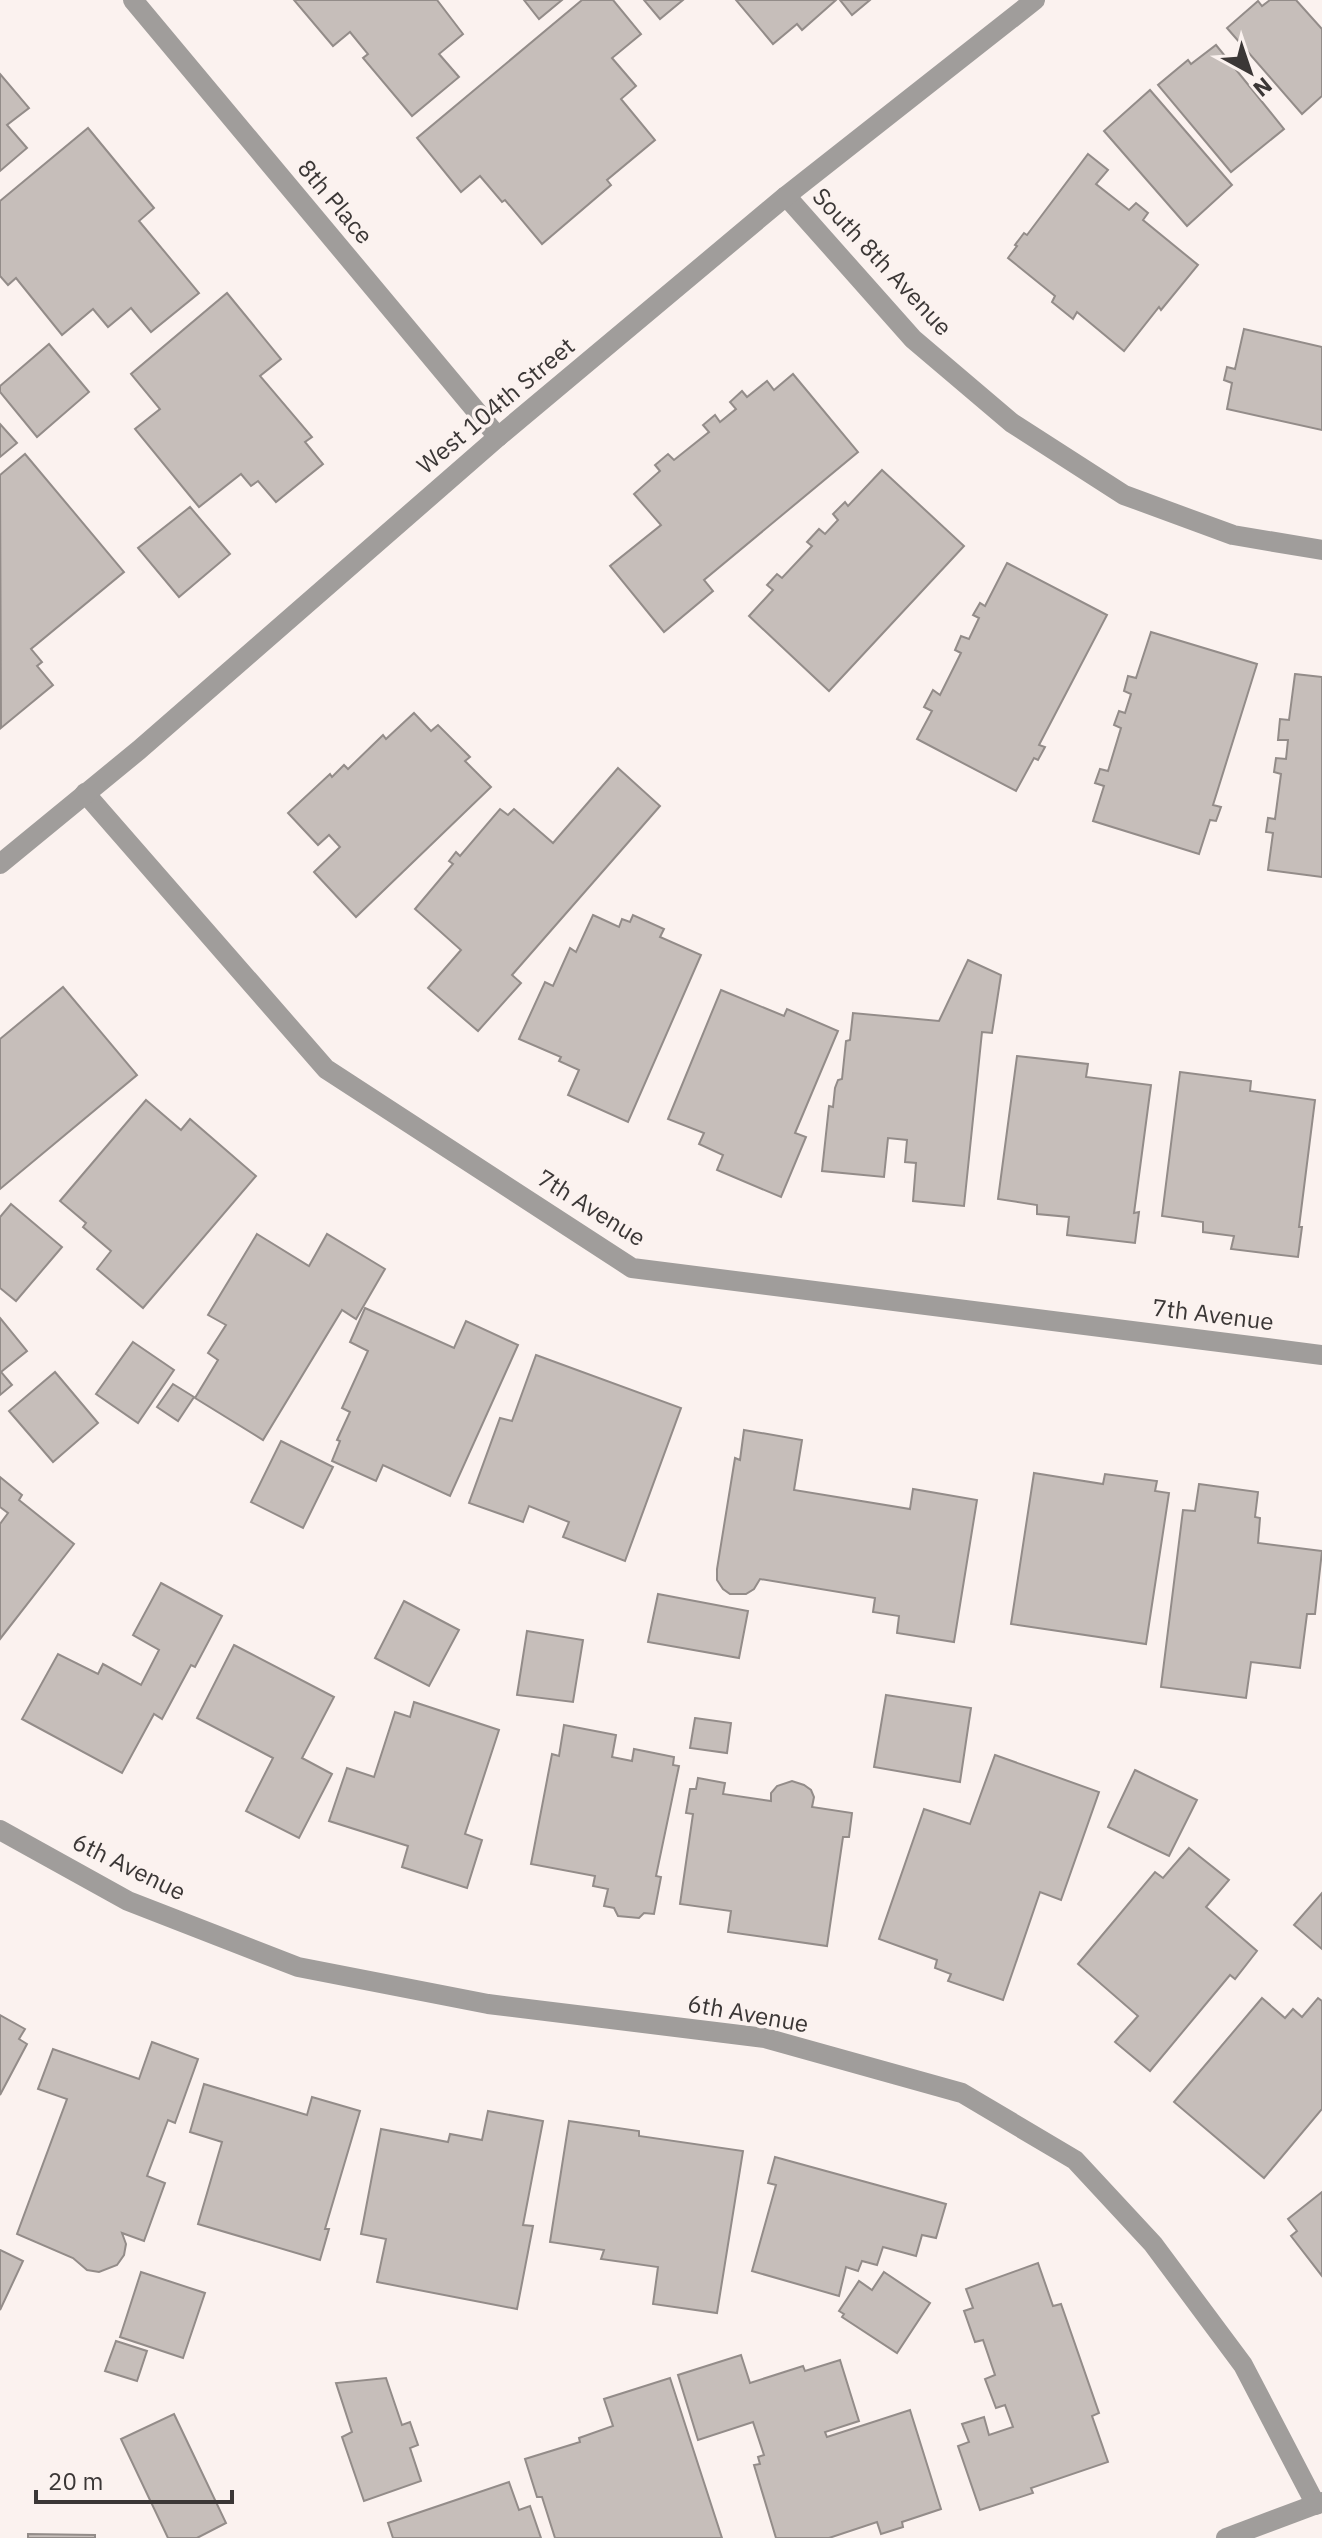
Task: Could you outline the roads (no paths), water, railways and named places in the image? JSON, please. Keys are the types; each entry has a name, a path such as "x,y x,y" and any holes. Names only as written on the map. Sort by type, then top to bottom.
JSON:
{"street":[{"name":"8th Place","path":"133,0 498,437"},
{"name":"West 104th Street","path":"0,864 139,750 498,437 786,196 1035,0"},
{"name":"South 8th Avenue","path":"786,196 913,339 1012,423 1124,495 1233,535 1322,550"},
{"name":"7th Avenue","path":"85,793 326,1069 632,1268 1322,1355"},
{"name":"6th Avenue","path":"0,1830 128,1901 298,1967 488,2004 765,2038 962,2093 1075,2160 1153,2244 1243,2365 1319,2504"},
{"path":"1226,2538 1319,2504"}]}
